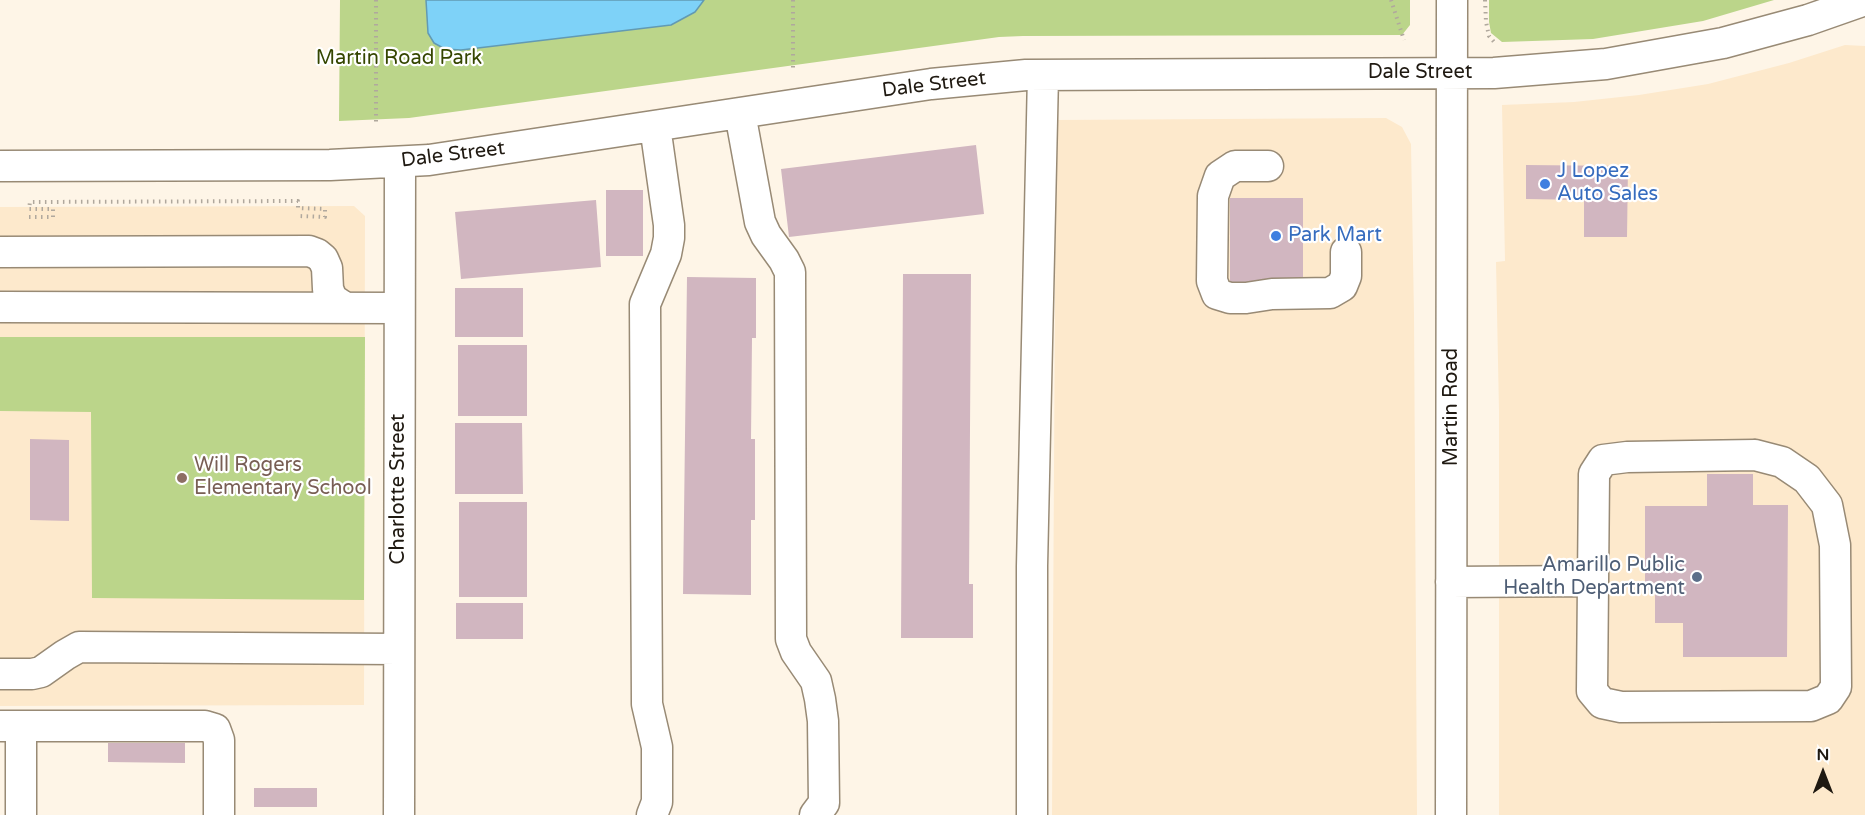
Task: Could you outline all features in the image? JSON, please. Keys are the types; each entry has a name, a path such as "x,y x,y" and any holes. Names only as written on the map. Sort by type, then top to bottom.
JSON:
{"street":[{"name":"Martin Road","path":"1451,815 1452,0"},
{"name":"Dale Street","path":"0,166 330,165 400,162 483,152 943,83 1016,76 1530,71 1606,64 1723,43 1808,20 1865,0"},
{"path":"1032,815 1032,543 1043,75"},
{"path":"740,113 760,222 790,272 791,639 796,652 816,681 823,721 824,803 815,815"},
{"path":"652,815 657,802 657,747 647,704 645,304 666,254 669,238 655,126"},
{"name":"Charlotte Street","path":"399,815 400,162"},
{"path":"1268,166 1234,166 1221,176 1216,186 1213,196 1212,281 1217,294 1230,298 1246,298 1272,294 1330,293 1342,286 1346,276 1346,252"},
{"path":"0,252 309,251 323,259 327,268 328,289 332,299 344,306"},
{"path":"0,307 344,306 399,308"},
{"path":"1755,455 1782,462 1807,479 1827,505 1835,545 1836,687 1828,699 1811,706 1621,707 1602,703 1592,691 1592,581 1594,474 1603,460 1627,457 1755,455"},
{"path":"1451,582 1592,581"},
{"path":"0,675 41,672 79,647 398,649"},
{"path":"21,815 11,726 205,726 216,729 219,740 219,815"}],"path":[{"path":"375,0 376,126"},
{"path":"793,0 794,71"},
{"path":"1391,0 1404,40"},
{"path":"1485,0 1486,22 1492,41"},
{"path":"29,217 53,217 53,209 29,209 30,202 298,201 298,208 325,209 325,217 298,216"}],"shaded area":[{"path":"1845,45 1865,46 1865,815 1499,815 1499,411 1496,262 1505,261 1502,105 1574,102 1708,84 1789,63"},
{"path":"1386,118 1402,127 1411,144 1417,815 1052,815 1056,120"},
{"name":"Will Rogers Elementary School","path":"354,206 365,216 364,705 0,706 0,207"}],"green space":[{"name":"Martin Road Park","path":"340,0 1410,0 1410,25 1402,35 999,37 409,118 339,121"},
{"path":"1489,0 1774,0 1703,21 1593,39 1502,42 1491,33"},
{"path":"0,337 365,337 364,600 92,598 91,412 0,411"}],"water":[{"path":"426,0 704,0 695,12 671,25 461,50 445,49 434,43 428,33"}],"building":[{"path":"976,145 984,214 789,237 781,169"},
{"path":"1526,165 1628,166 1627,237 1584,237 1584,200 1526,199"},
{"path":"606,190 643,190 643,256 606,256"},
{"path":"1230,198 1303,198 1303,285 1230,285"},
{"path":"596,200 601,267 461,279 455,212"},
{"path":"903,274 971,274 969,584 973,584 973,638 901,638"},
{"path":"687,277 756,278 756,338 752,338 751,439 755,439 755,520 751,520 751,595 683,594"},
{"path":"455,288 523,288 523,337 455,337"},
{"path":"458,345 527,345 527,416 458,416"},
{"path":"455,423 522,423 523,494 455,494"},
{"path":"30,439 69,440 69,521 30,520"},
{"path":"1707,474 1753,474 1753,505 1788,505 1787,657 1683,657 1683,623 1655,623 1655,590 1645,590 1645,506 1707,506"},
{"path":"459,502 527,502 527,597 459,597"},
{"path":"456,603 523,603 523,639 456,639"},
{"path":"108,743 185,743 185,763 108,762"},
{"path":"254,788 317,788 317,807 254,807"}],"place":[{"name":"J Lopez Auto Sales","path":"1545,184"},
{"name":"Park Mart","path":"1276,236"},
{"name":"Will Rogers Elementary School","path":"182,478"},
{"name":"Amarillo Public Health Department","path":"1697,577"}]}
